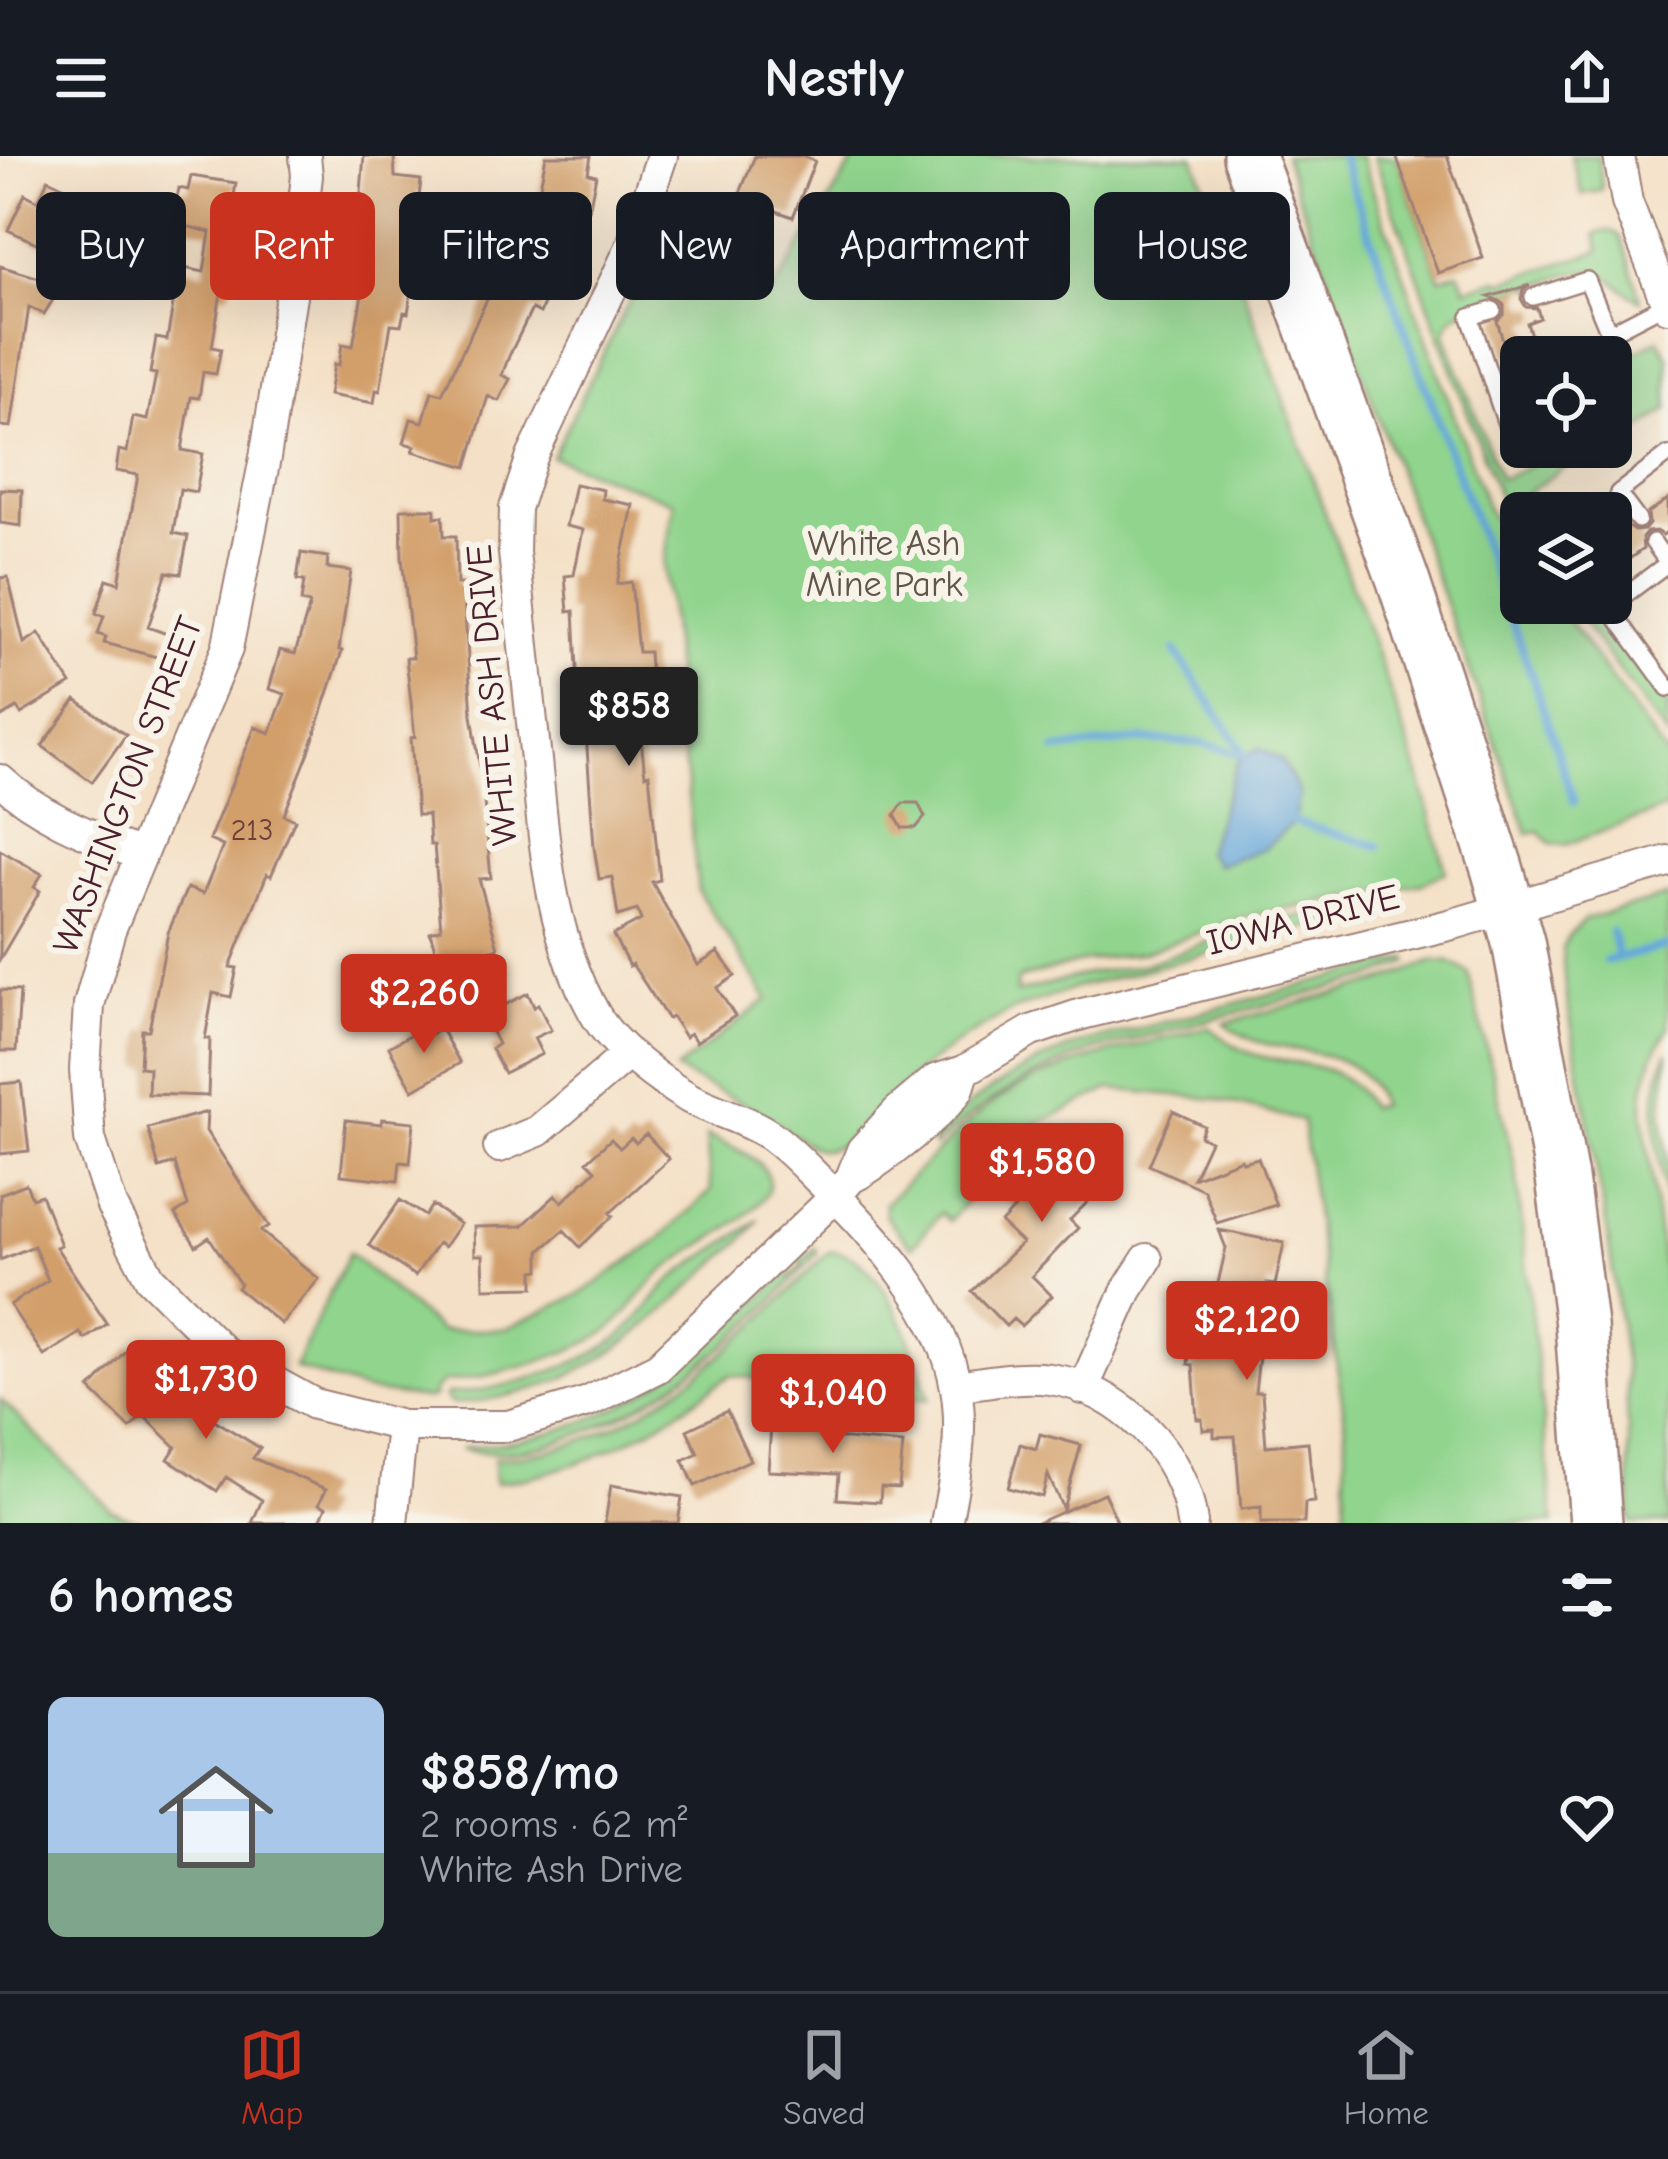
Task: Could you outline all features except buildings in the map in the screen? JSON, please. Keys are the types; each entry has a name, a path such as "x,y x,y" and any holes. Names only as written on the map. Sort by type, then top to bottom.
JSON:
{"highway":[{"path":"1249,156 1403,580 1518,942 1562,1178 1581,1325 1596,1523"}],"street":[{"name":"WASHINGTON STREET","path":"305,156 298,252 227,649 110,930 89,1005 85,1070 90,1139 112,1206 150,1278 229,1357 314,1404 402,1426"},
{"name":"WHITE ASH DRIVE","path":"662,156 632,244 532,457 515,508 514,552 546,857 558,923 570,964 598,1019 628,1054 689,1097 769,1134 844,1187 922,1300 956,1386 959,1436 946,1523"},
{"path":"1619,156 1628,202 1667,305"},
{"path":"0,779 20,798 64,824 140,855"},
{"name":"IOWA DRIVE","path":"402,1426 508,1426 588,1402 658,1366 844,1187 871,1169 958,1091 964,1071 1031,1031 1082,1014 1453,924 1668,861"},
{"path":"499,1147 538,1131 628,1054"},
{"path":"1083,1389 1127,1290 1147,1259"},
{"path":"956,1386 1020,1377 1055,1380 1119,1407 1160,1445 1187,1496 1192,1523"},
{"path":"392,1523 402,1426"}],"lane":[{"path":"1533,297 1587,280 1608,336"},
{"path":"1609,333 1667,305"},
{"path":"1493,310 1470,317 1500,406"},
{"path":"1638,520 1618,493 1668,454"},
{"path":"1653,542 1668,563 1609,607 1668,688"}],"green space":[{"name":"White Ash Mine Park","path":"857,156 1194,156 1207,192 1094,192 1094,300 1247,300 1381,665 1446,871 1423,883 1241,918 1144,952 1018,979 1016,993 1146,964 1264,922 1389,906 1075,988 1011,1011 925,1066 844,1142 825,1150 676,1070 768,999 698,891 664,564 674,502 552,457 630,300 774,300 774,290 798,251 798,300 1070,300 1070,192 835,192"},
{"path":"1284,156 1361,156 1488,510 1500,526 1500,624 1571,624 1668,758 1668,808 1565,845 1551,843 1539,831 1528,833"},
{"path":"1374,156 1396,156 1439,278 1459,272 1466,289 1600,251 1595,234 1599,232 1621,237 1641,301 1608,277 1580,272 1490,297 1456,315 1447,326 1445,334 1500,479 1525,468 1563,468 1528,492 1500,492 1500,501"},
{"path":"1571,156 1598,156 1600,191 1582,194"},
{"path":"1658,339 1668,357 1668,409 1632,435 1632,355"},
{"path":"1584,624 1609,624 1668,704 1668,738"},
{"path":"1668,896 1668,1028 1653,1056 1643,1111 1668,1308 1668,1523 1631,1523 1626,1375 1562,948 1585,919"},
{"path":"1408,958 1409,962 1376,976 1094,1050 1029,1078 934,1146 932,1137 983,1095 1060,1052"},
{"path":"1434,961 1450,962 1468,972 1516,1170 1554,1523 1345,1523 1346,1428 1302,1121 1216,1099 1110,1089 1036,1125 949,1221 941,1213 912,1247 885,1216 885,1203 953,1137 1009,1093 1073,1064 1209,1027 1253,1054 1335,1073 1369,1107 1380,1105 1368,1082 1352,1067 1333,1058 1266,1044 1225,1023 1383,981"},
{"path":"1668,1051 1662,1114 1668,1215 1655,1112"},
{"path":"706,1136 754,1159 767,1175 767,1192 739,1220 662,1272 621,1319 593,1340 520,1367 443,1382 434,1397 427,1399 365,1391 294,1367 349,1253 440,1331 505,1329 581,1294 655,1243 711,1191"},
{"path":"759,1219 672,1304 589,1365 560,1380 492,1399 452,1404 445,1397 540,1376 606,1346 630,1328 674,1278"},
{"path":"815,1248 817,1253 788,1285 727,1344 622,1415 532,1448 490,1452 460,1448 560,1430 640,1394 712,1342 786,1274 790,1277"},
{"path":"832,1251 851,1256 883,1288 908,1335 929,1400 730,1375 620,1445 561,1469 495,1483 494,1459 545,1451 592,1436 679,1388 719,1358"},
{"path":"0,1399 111,1510 143,1523 0,1523"}],"water":[{"path":"1259,748 1281,760 1299,793 1294,822 1265,848 1217,865 1206,852 1238,761"}],"waterway":[{"path":"1341,156 1574,802"},
{"path":"1175,651 1252,764"},
{"path":"1056,750 1141,740 1201,743 1244,755"},
{"path":"1289,815 1294,822 1378,846"},
{"path":"1612,932 1618,958"},
{"path":"1606,961 1668,946"}]}
